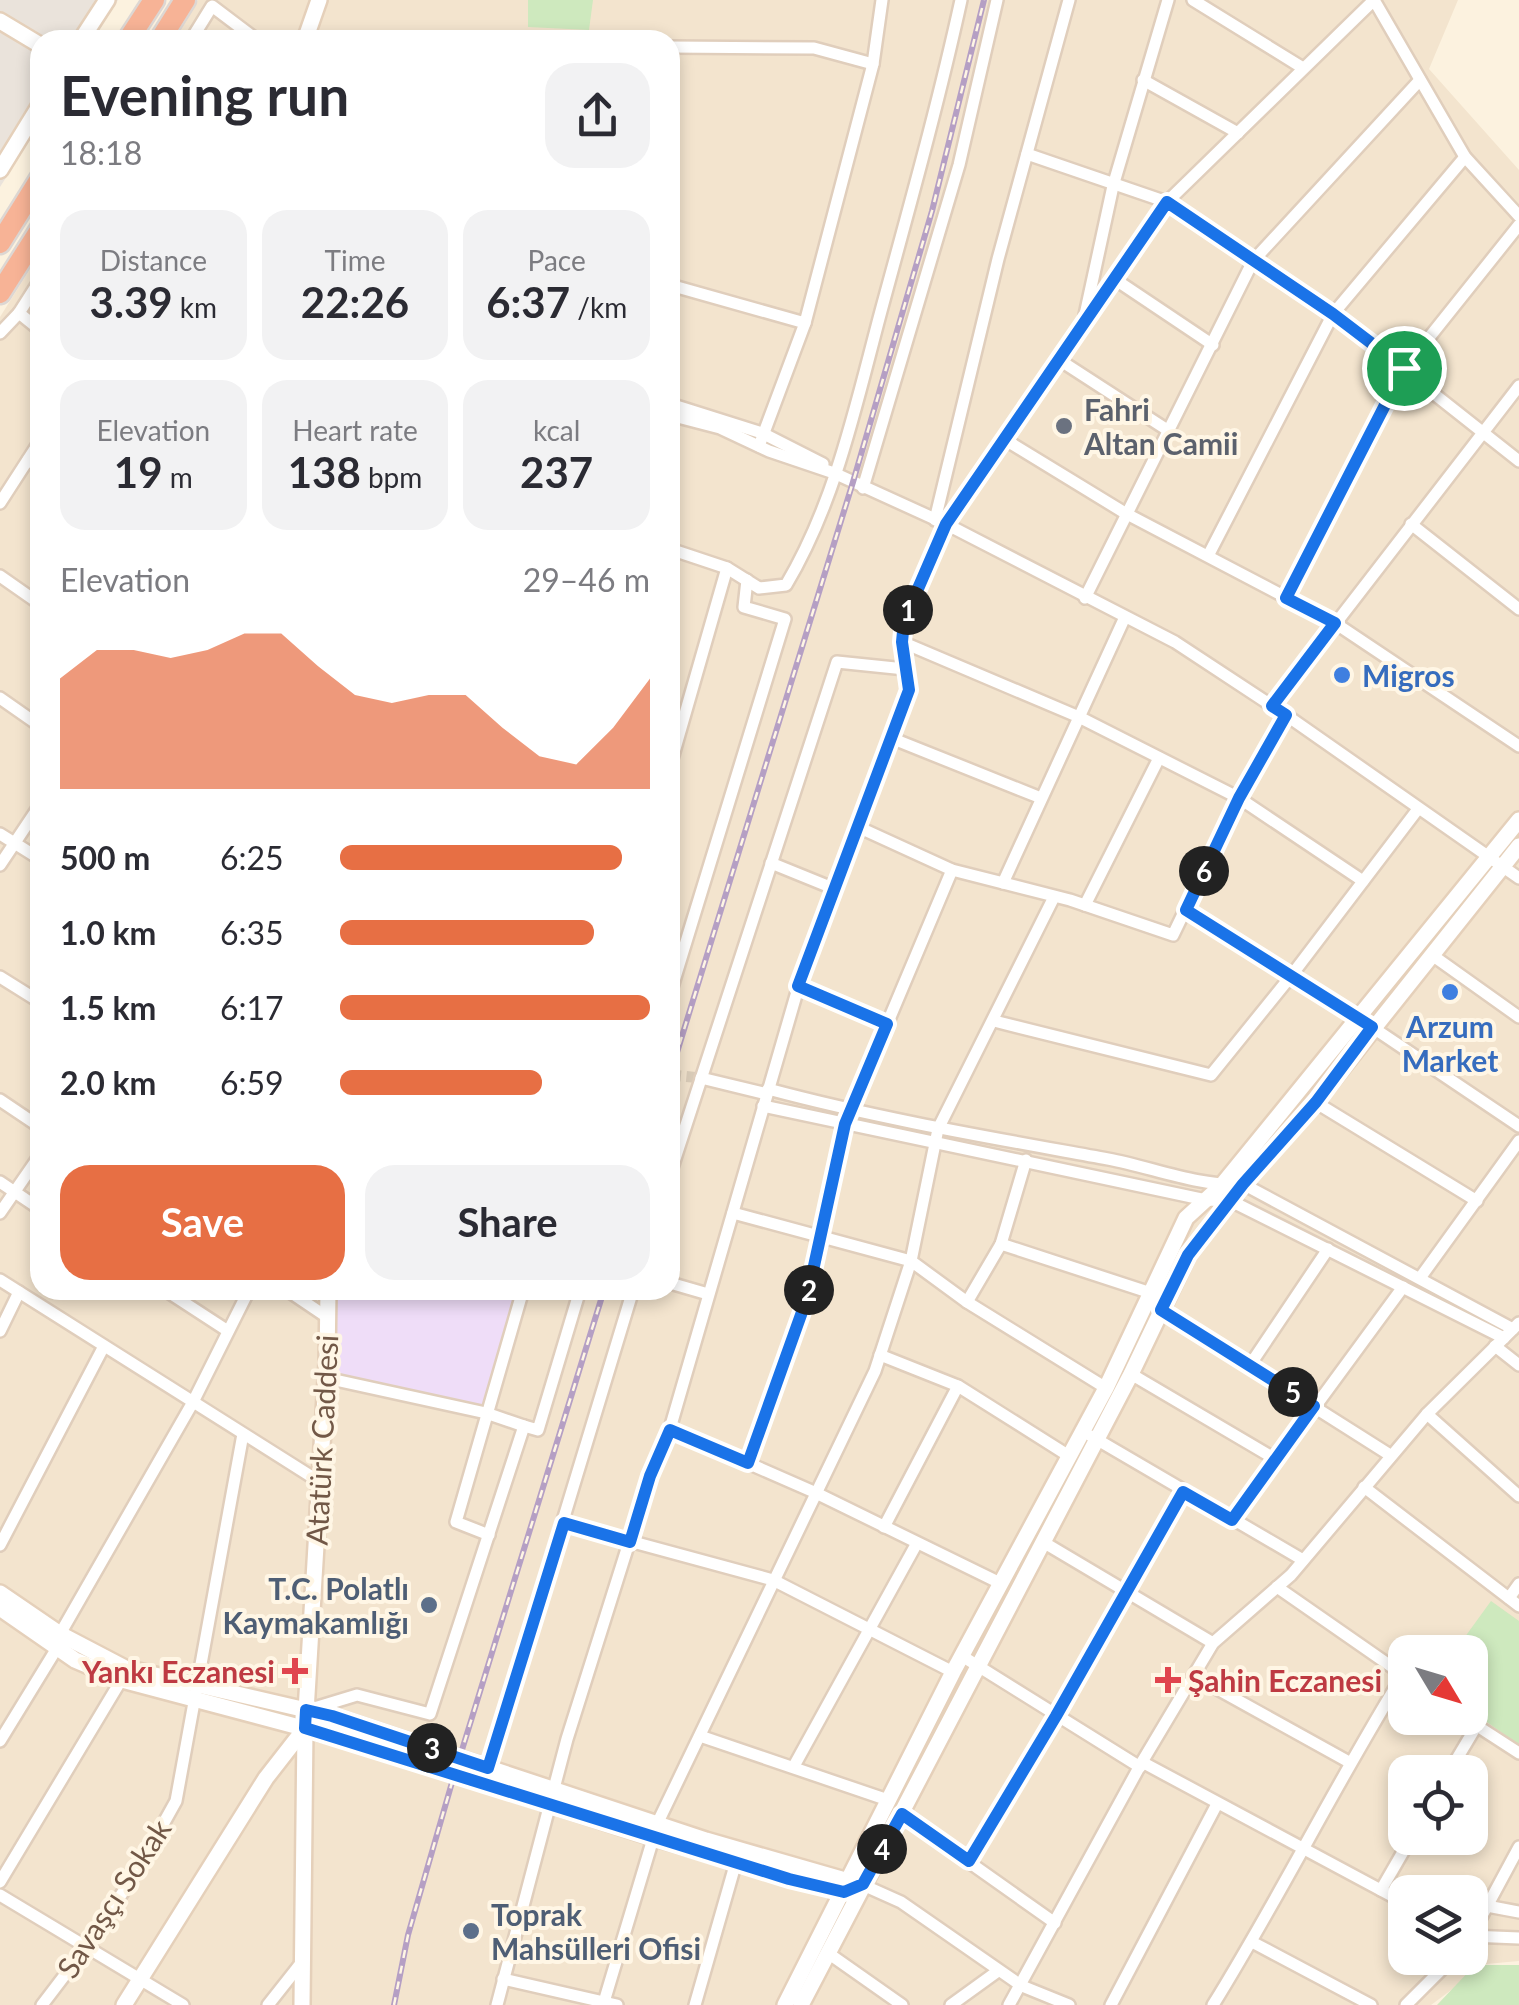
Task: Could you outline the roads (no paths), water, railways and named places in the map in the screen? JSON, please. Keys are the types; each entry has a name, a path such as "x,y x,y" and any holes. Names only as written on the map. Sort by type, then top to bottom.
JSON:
{"highway":[{"path":"134,30 154,0"},
{"path":"166,30 185,0"},
{"path":"0,243 30,196"},
{"path":"0,293 30,246"}],"street":[{"path":"88,30 107,0"},
{"path":"308,30 319,0"},
{"path":"759,446 804,322 873,64 882,0"},
{"path":"680,552 727,568 759,588 786,585 824,510 938,100 961,0"},
{"path":"863,488 959,165 997,0"},
{"path":"497,2005 551,1798 650,1476 670,1430 798,986 909,690 902,642 904,621 941,522 1027,154 1069,0"},
{"path":"1082,326 1112,186 1168,0"},
{"path":"1193,0 1303,68"},
{"path":"941,522 1061,361 1167,202 1374,0 1465,157 1519,216"},
{"path":"197,30 212,6 244,30"},
{"path":"0,21 30,39"},
{"path":"680,46 814,48 873,64"},
{"path":"1143,80 1238,133"},
{"path":"1085,598 1254,260 1420,80"},
{"path":"0,166 30,120"},
{"path":"1027,154 1167,202 1333,314 1519,461"},
{"path":"1209,554 1333,314 1465,157"},
{"path":"1286,598 1404,368 1519,225"},
{"path":"1113,278 1213,345"},
{"path":"680,288 804,322"},
{"path":"0,334 30,296"},
{"path":"19,313 30,322"},
{"path":"1061,361 1169,431"},
{"path":"1272,706 1519,386"},
{"path":"680,407 762,432 820,461 834,473"},
{"path":"680,418 720,428 834,473 941,522 1175,642 1519,878"},
{"path":"1004,439 1126,513 1335,623 1519,746"},
{"path":"0,503 30,457"},
{"path":"1411,524 1519,609"},
{"path":"680,712 727,568"},
{"path":"0,576 30,597"},
{"path":"680,962 786,620 744,607 747,580"},
{"path":"1003,883 1124,617"},
{"path":"902,642 1079,717 1239,798 1363,881"},
{"path":"680,1142 838,662 904,669"},
{"path":"0,698 30,719"},
{"path":"858,827 952,870 1173,935 1239,798 1286,715"},
{"path":"891,738 1041,798"},
{"path":"1085,906 1159,758"},
{"path":"994,1022 1211,1075 1292,976 1418,808"},
{"path":"0,866 30,820"},
{"path":"785,2005 852,1886 902,1814 1043,1542 1106,1388 1186,1218 1206,1200 1243,1184 1316,1102 1432,955 1519,820"},
{"path":"0,834 30,853"},
{"path":"801,2005 828,1953 888,1800 953,1672 1069,1456 1090,1434 1130,1374 1188,1255 1227,1193 1355,1019 1496,861 1519,846"},
{"path":"771,863 835,889"},
{"path":"748,1463 807,1298 845,1124 952,870"},
{"path":"503,1979 610,2004 656,1830 875,1371 911,1261 936,1136 1054,897"},
{"path":"1186,910 1372,1027 1519,1126"},
{"path":"1432,955 1519,1017"},
{"path":"0,977 30,996"},
{"path":"798,986 887,1024"},
{"path":"700,1078 845,1124 1113,1160 1227,1193 1403,1287 1508,1334"},
{"path":"766,1097 851,1111 1026,1160 1206,1200"},
{"path":"0,1100 30,1120"},
{"path":"1316,1102 1476,1201"},
{"path":"1420,1278 1519,1141"},
{"path":"966,1302 1001,1244 1026,1160"},
{"path":"0,1213 30,1169"},
{"path":"0,1182 30,1202"},
{"path":"1243,1184 1420,1278 1508,1334 1519,1365"},
{"path":"733,1213 911,1261 966,1302 1106,1388"},
{"path":"1001,1244 1151,1293"},
{"path":"1250,1365 1328,1249"},
{"path":"0,1280 30,1299"},
{"path":"680,1286 708,1294"},
{"path":"1232,1520 1403,1287"},
{"path":"0,1331 19,1292"},
{"path":"32,1300 320,1482"},
{"path":"181,1300 228,1331"},
{"path":"0,1741 192,1402 244,1300"},
{"path":"302,1300 328,1317"},
{"name":"Atatürk Caddesi","path":"302,2005 305,1728 328,1300"},
{"path":"489,1534 456,1522 520,1300"},
{"path":"326,1378 486,1413 538,1430 577,1300"},
{"path":"482,1785 630,1300"},
{"path":"1161,1310 1390,1455"},
{"path":"1009,2005 1141,1764 1214,1643 1278,1587 1427,1414 1508,1334"},
{"path":"0,1544 104,1346"},
{"path":"880,1355 958,1386 1069,1456"},
{"path":"1130,1374 1277,1460"},
{"path":"884,1527 958,1386"},
{"path":"1427,1414 1519,1496"},
{"path":"306,1710 356,1695 430,1714 524,1426"},
{"path":"670,1430 814,1492 1000,1583"},
{"name":"Savaşçı Sokak","path":"42,2005 137,1872 176,1801 244,1434"},
{"path":"1090,1434 1303,1560"},
{"path":"1364,1487 1514,1602 1519,1584"},
{"path":"969,1861 1183,1492"},
{"path":"564,1523 773,1580 953,1672"},
{"path":"1043,1542 1214,1643"},
{"path":"794,1766 918,1543"},
{"path":"1278,1587 1388,1665"},
{"path":"0,1593 59,1641 75,1660 196,1692 482,1785 551,1798 656,1830 736,1862 852,1886"},
{"path":"0,1608 59,1641"},
{"path":"962,1656 1141,1764 1388,1894"},
{"path":"0,1882 124,1674"},
{"path":"1194,1676 1349,1762"},
{"path":"196,1692 306,1710 419,1743 488,1768 551,1798"},
{"path":"1213,2005 1252,1942 1349,1762 1388,1701"},
{"path":"124,2005 266,1778 305,1728"},
{"path":"1488,1732 1519,1753"},
{"path":"700,1736 888,1800"},
{"path":"1110,2005 1217,1804"},
{"path":"902,1814 1055,1923"},
{"path":"656,1830 706,1840 902,1902 1022,1986 1070,2005"},
{"path":"1488,1904 1519,1846"},
{"path":"0,1850 15,1858"},
{"path":"1381,1890 1401,1855"},
{"path":"695,2005 736,1862"},
{"path":"0,1895 183,2005"},
{"path":"1488,1906 1519,1912"},
{"path":"1488,1937 1519,1938"},
{"path":"1252,1942 1371,2005"},
{"path":"828,1953 902,2005"},
{"path":"268,2005 302,1962"},
{"path":"952,2005 998,1971"},
{"path":"1406,2005 1436,1975"}],"tunnel":[{"path":"680,1076 701,1078"}],"railway":[{"path":"680,1043 853,482 932,211 984,0"},
{"path":"394,2005 408,1935 453,1779 601,1300"}],"place":[{"name":"Fahri Altan Camii","path":"1064,426"},
{"name":"Migros","path":"1342,675"},
{"name":"Arzum Market","path":"1450,992"},
{"name":"T.C. Polatlı Kaymakamlığı","path":"429,1605"},
{"name":"Yankı Eczanesi","path":"295,1671"},
{"name":"Şahin Eczanesi","path":"1168,1680"},
{"name":"Toprak Mahsülleri Ofisi","path":"471,1931"}]}
